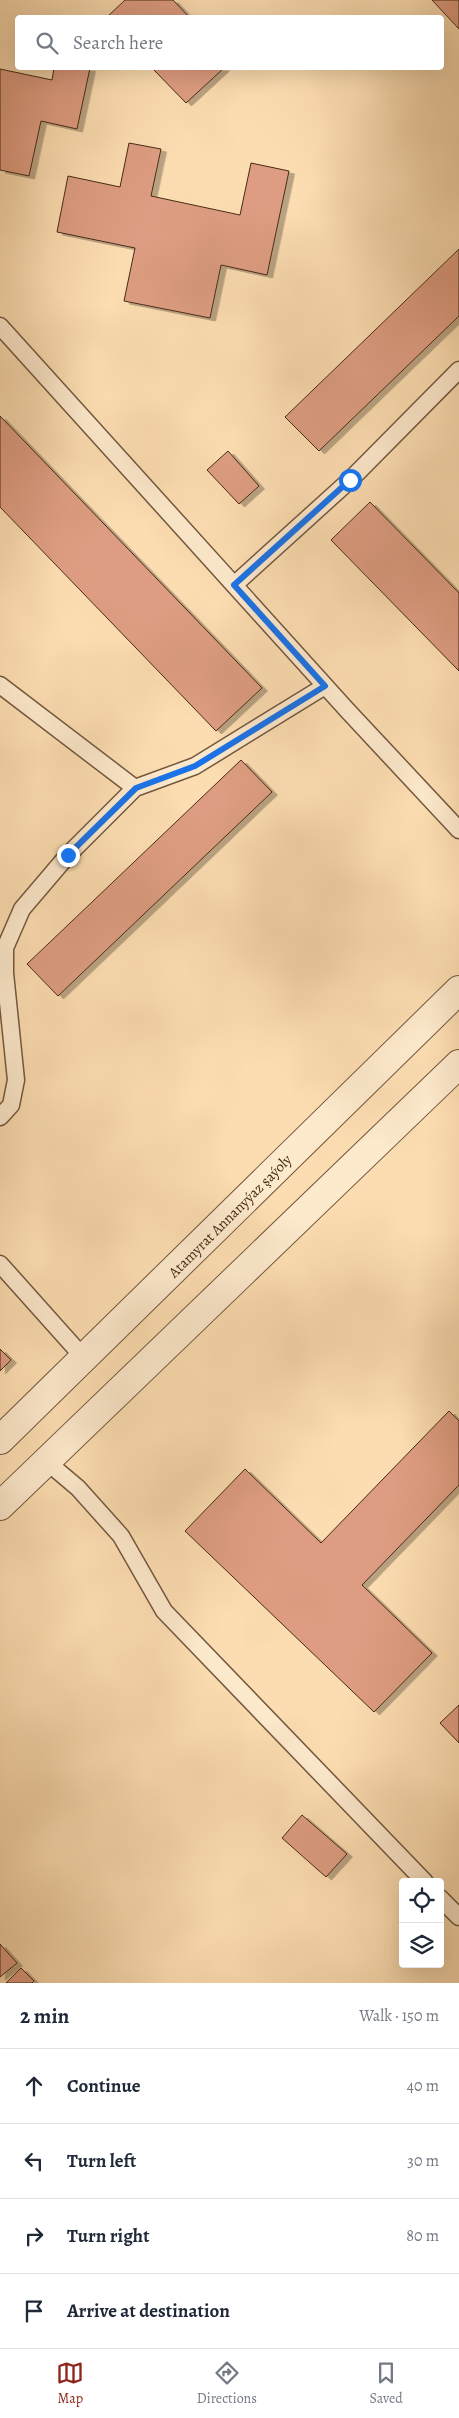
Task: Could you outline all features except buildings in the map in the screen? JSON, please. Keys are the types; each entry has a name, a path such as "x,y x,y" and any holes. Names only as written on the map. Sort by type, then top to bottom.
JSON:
{"street":[{"name":"Atamyrat Annanyýaz şaýoly","path":"0,1440 459,990"},
{"path":"0,1506 459,1064"}],"lane":[{"path":"0,326 325,686 459,830"},
{"path":"234,585 350,480 459,370"},
{"path":"0,686 136,788"},
{"path":"0,1117 11,1105 16,1080 6,973 6,948 22,909 68,855 136,788 195,766 325,686"},
{"path":"0,1264 84,1358"},
{"path":"46,1461 78,1488 121,1536 164,1611 421,1878"},
{"path":"444,1902 459,1917"}],"route":[{"path":"68,855 136,788 195,766 325,686 234,585 350,480"}]}
